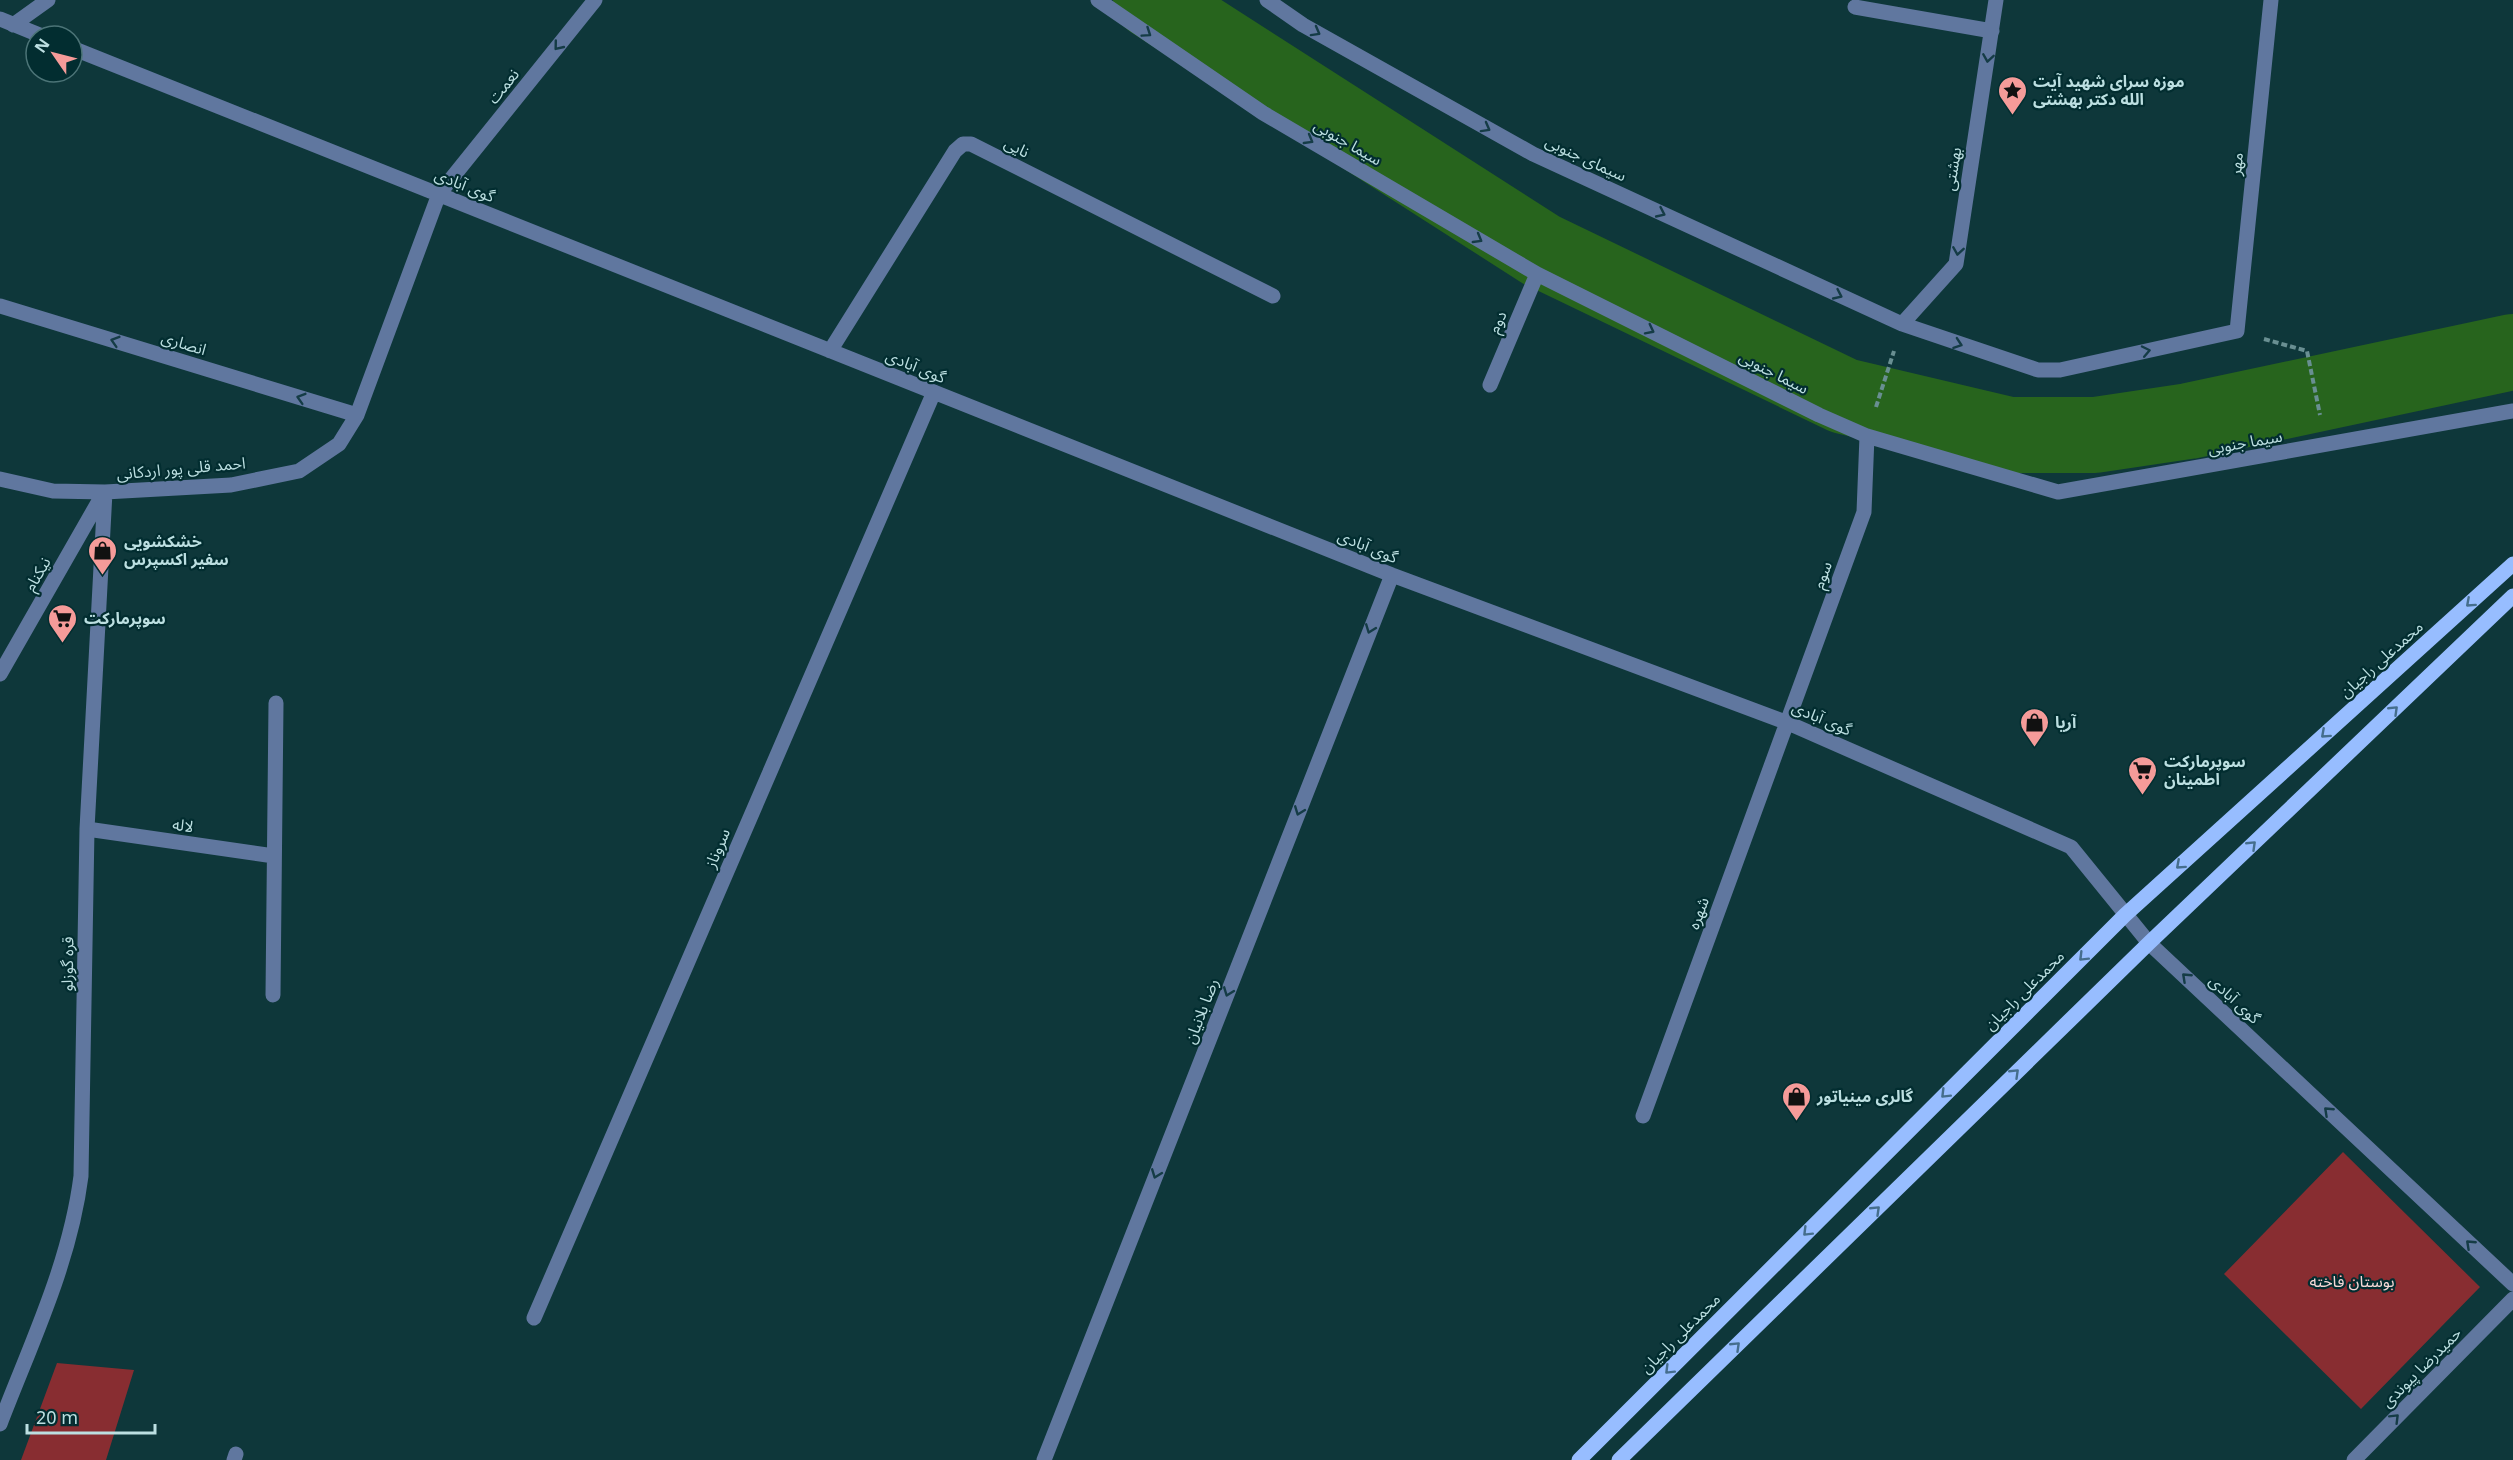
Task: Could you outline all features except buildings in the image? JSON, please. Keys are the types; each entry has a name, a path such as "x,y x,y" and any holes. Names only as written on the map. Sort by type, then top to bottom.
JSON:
{"main road":[{"name":"محمدعلی راجیان","path":"1579,1460 2125,915 2513,564"},
{"path":"1619,1460 2149,943 2513,596"}],"street":[{"path":"7,22 48,0"},
{"name":"نعمت","path":"439,194 595,0"},
{"name":"سیما جنوبی","path":"1098,0 1263,113 1537,274 1819,415 1867,436 2058,492 2513,411"},
{"name":"سیمای جنوبی","path":"1267,0 1314,31 1533,154 1902,324"},
{"name":"بهشتی","path":"1902,324 1956,264 1996,0"},
{"name":"مهر","path":"2236,331 2271,0"},
{"path":"1856,7 1992,31"},
{"path":"7,22 24,29"},
{"name":"گوی آبادی","path":"84,53 1392,575 1788,723 2071,847 2149,943 2513,1284"},
{"name":"نایی","path":"830,351 955,152 963,144 971,144 1273,296"},
{"name":"احمد قلی پور اردکانی","path":"0,479 53,491 105,492 231,485 299,471 339,444 357,415 439,194"},
{"name":"دوم","path":"1490,385 1537,274"},
{"name":"انصاری","path":"0,306 357,415"},
{"path":"1902,324 2038,370 2060,370 2236,331"},
{"name":"سروناز","path":"534,1318 933,392"},
{"name":"سوم","path":"1788,723 1864,512 1867,436"},
{"name":"نیکنام","path":"0,674 105,492"},
{"name":"قره گوزلو","path":"0,1424 66,1252 76,1216 81,1176 87,829 105,492"},
{"name":"رضا بلانیان","path":"1044,1460 1392,575"},
{"path":"273,995 276,703"},
{"name":"شهره","path":"1643,1116 1788,723"},
{"name":"لاله","path":"87,829 274,856"},
{"name":"حمیدرضا پیوندی","path":"2354,1460 2513,1299"}],"path":[{"path":"1867,436 1902,324"},
{"path":"2236,331 2307,351 2326,445"}],"green space":[{"name":"بوستان فاخته","path":"2343,1152 2480,1287 2361,1409 2224,1274"},
{"path":"57,1363 134,1370 106,1460 21,1460"}],"waterway":[{"path":"1151,0 1541,250 1844,396 2009,435 2095,435 2189,421 2513,352"}],"place":[{"name":"موزه سرای شهید آیت الله دکتر بهشتی","path":"2012,116"},
{"name":"خشکشویی سفیر اکسپرس","path":"103,576"},
{"name":"سوپرمارکت","path":"63,644"},
{"name":"آریا","path":"2034,748"},
{"name":"سوپرمارکت اطمینان","path":"2143,796"},
{"name":"گالری مینیاتور","path":"1796,1122"}]}
